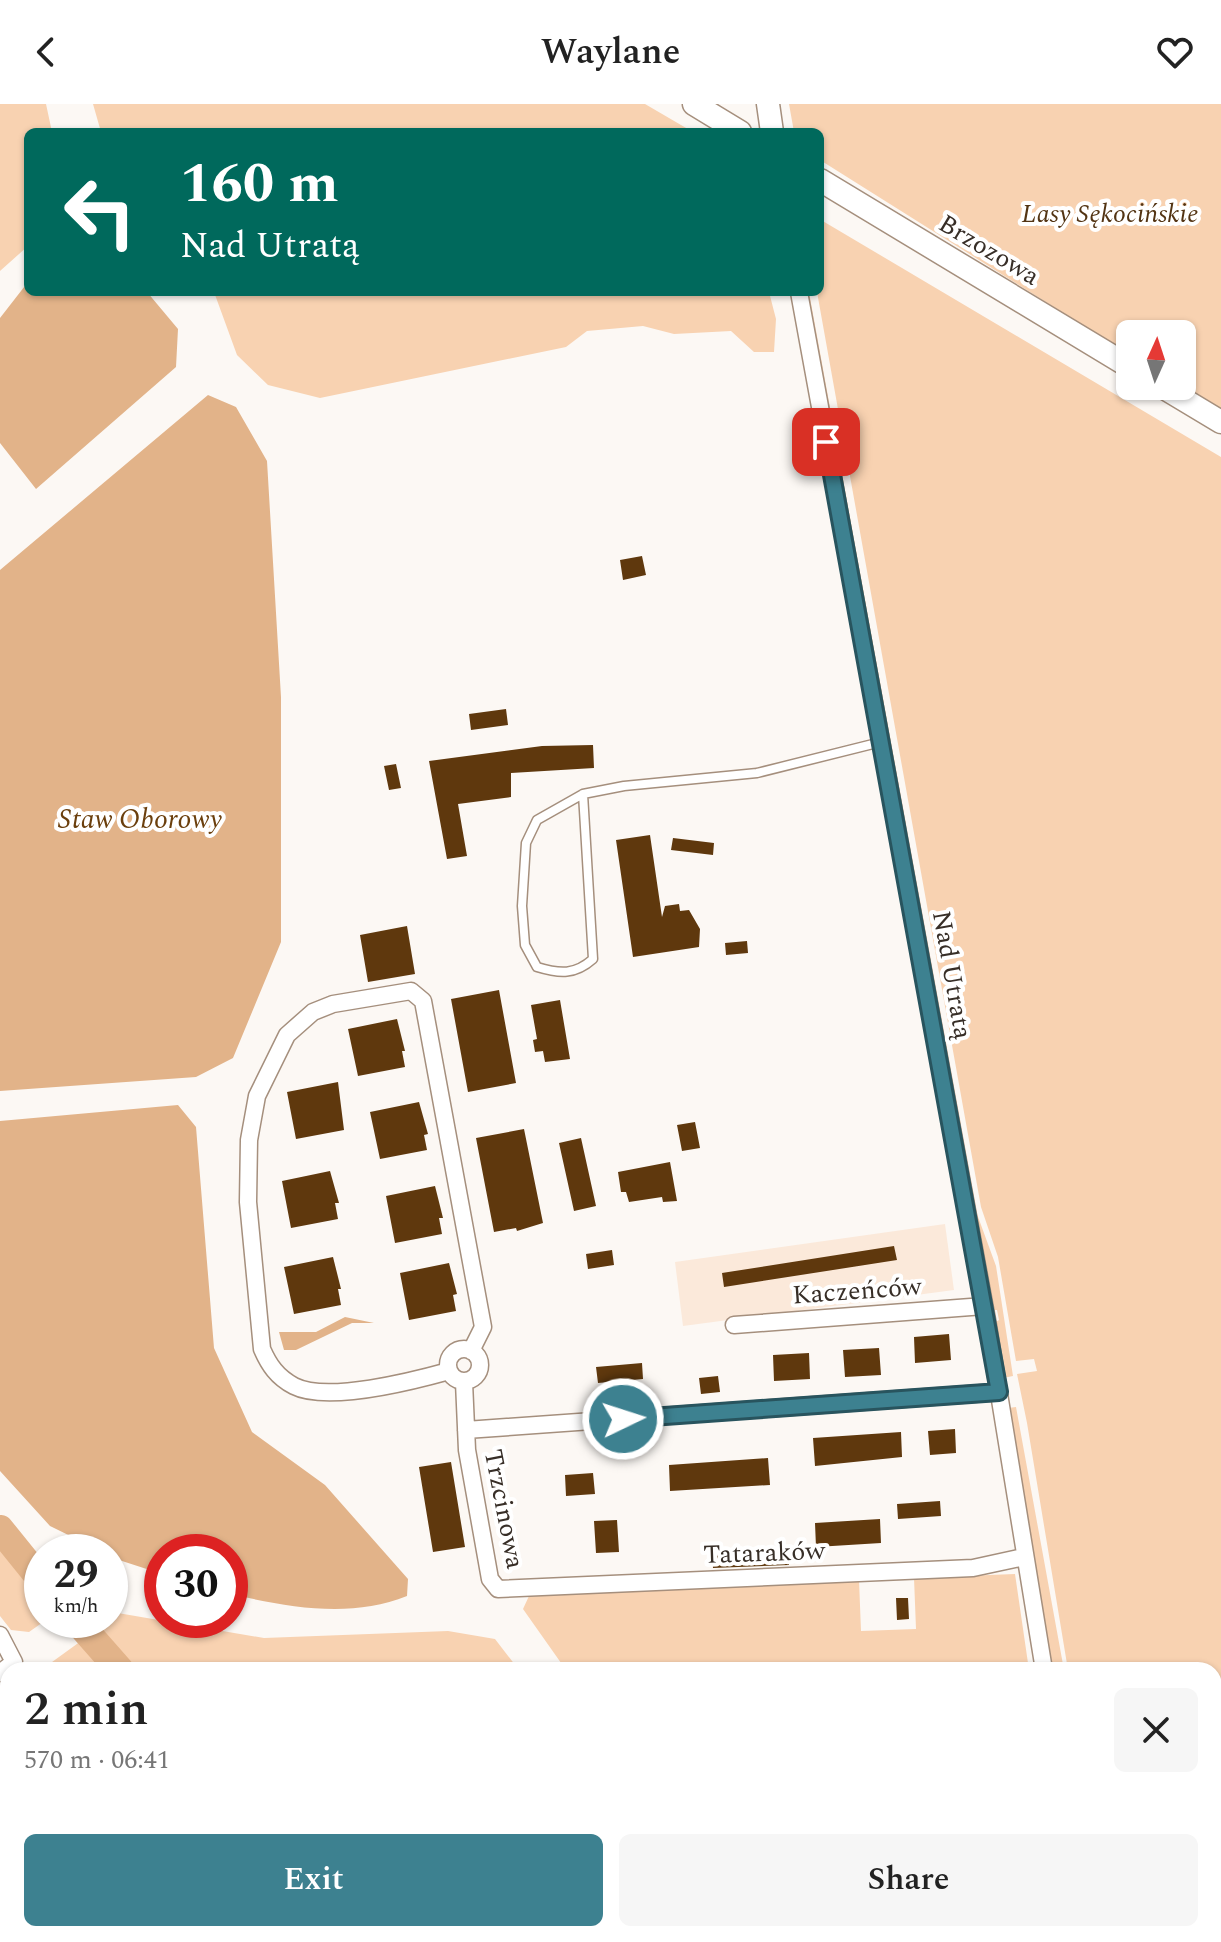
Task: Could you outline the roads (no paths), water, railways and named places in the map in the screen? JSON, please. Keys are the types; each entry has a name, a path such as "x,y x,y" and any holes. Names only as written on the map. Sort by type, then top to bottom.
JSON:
{"street":[{"path":"694,104 733,128"},
{"path":"768,104 771,128"},
{"name":"Brzozowa","path":"824,182 1116,359"},
{"name":"Nad Utratą","path":"800,296 984,1306 1043,1662"},
{"path":"1184,400 1221,422"},
{"path":"449,1371 421,1379 325,1392 296,1387 271,1369 262,1349 248,1202 249,1140 257,1096 287,1035 313,1012 333,1004 411,991 423,1001 483,1327 471,1351"},
{"name":"Kaczeńców","path":"734,1325 984,1306"},
{"path":"455,1351 471,1351 479,1357 481,1367 473,1379 464,1382 449,1371 448,1360 455,1351"},
{"name":"Trzcinowa","path":"464,1382 466,1430 490,1579 498,1589 505,1591"},
{"path":"466,1430 999,1392"},
{"name":"Tataraków","path":"505,1591 561,1585 973,1568 1024,1557"},
{"path":"0,1635 14,1662"}],"lane":[{"path":"583,794 593,959 579,971 556,973 537,967 525,945 522,906 526,843 537,820 583,794 624,786 757,773 881,742"}],"water":[{"path":"24,287 24,296 150,296 178,329 176,367 36,489 0,443 0,318"},
{"name":"Staw Oborowy","path":"208,395 236,407 267,461 281,697 281,942 233,1058 196,1077 0,1091 0,570"},
{"path":"178,1105 196,1127 214,1348 252,1432 325,1485 408,1579 407,1596 385,1603 341,1609 296,1606 248,1598 248,1534 144,1534 144,1568 128,1563 128,1534 66,1534 50,1526 0,1471 0,1121"},
{"path":"345,1317 374,1323 352,1323 296,1350 284,1350 279,1332 316,1332"}],"waterway":[{"path":"0,1529 24,1559"},
{"path":"92,1638 113,1662"}],"park label":[{"name":"Lasy Sękocińskie","path":"1110,214"}]}
